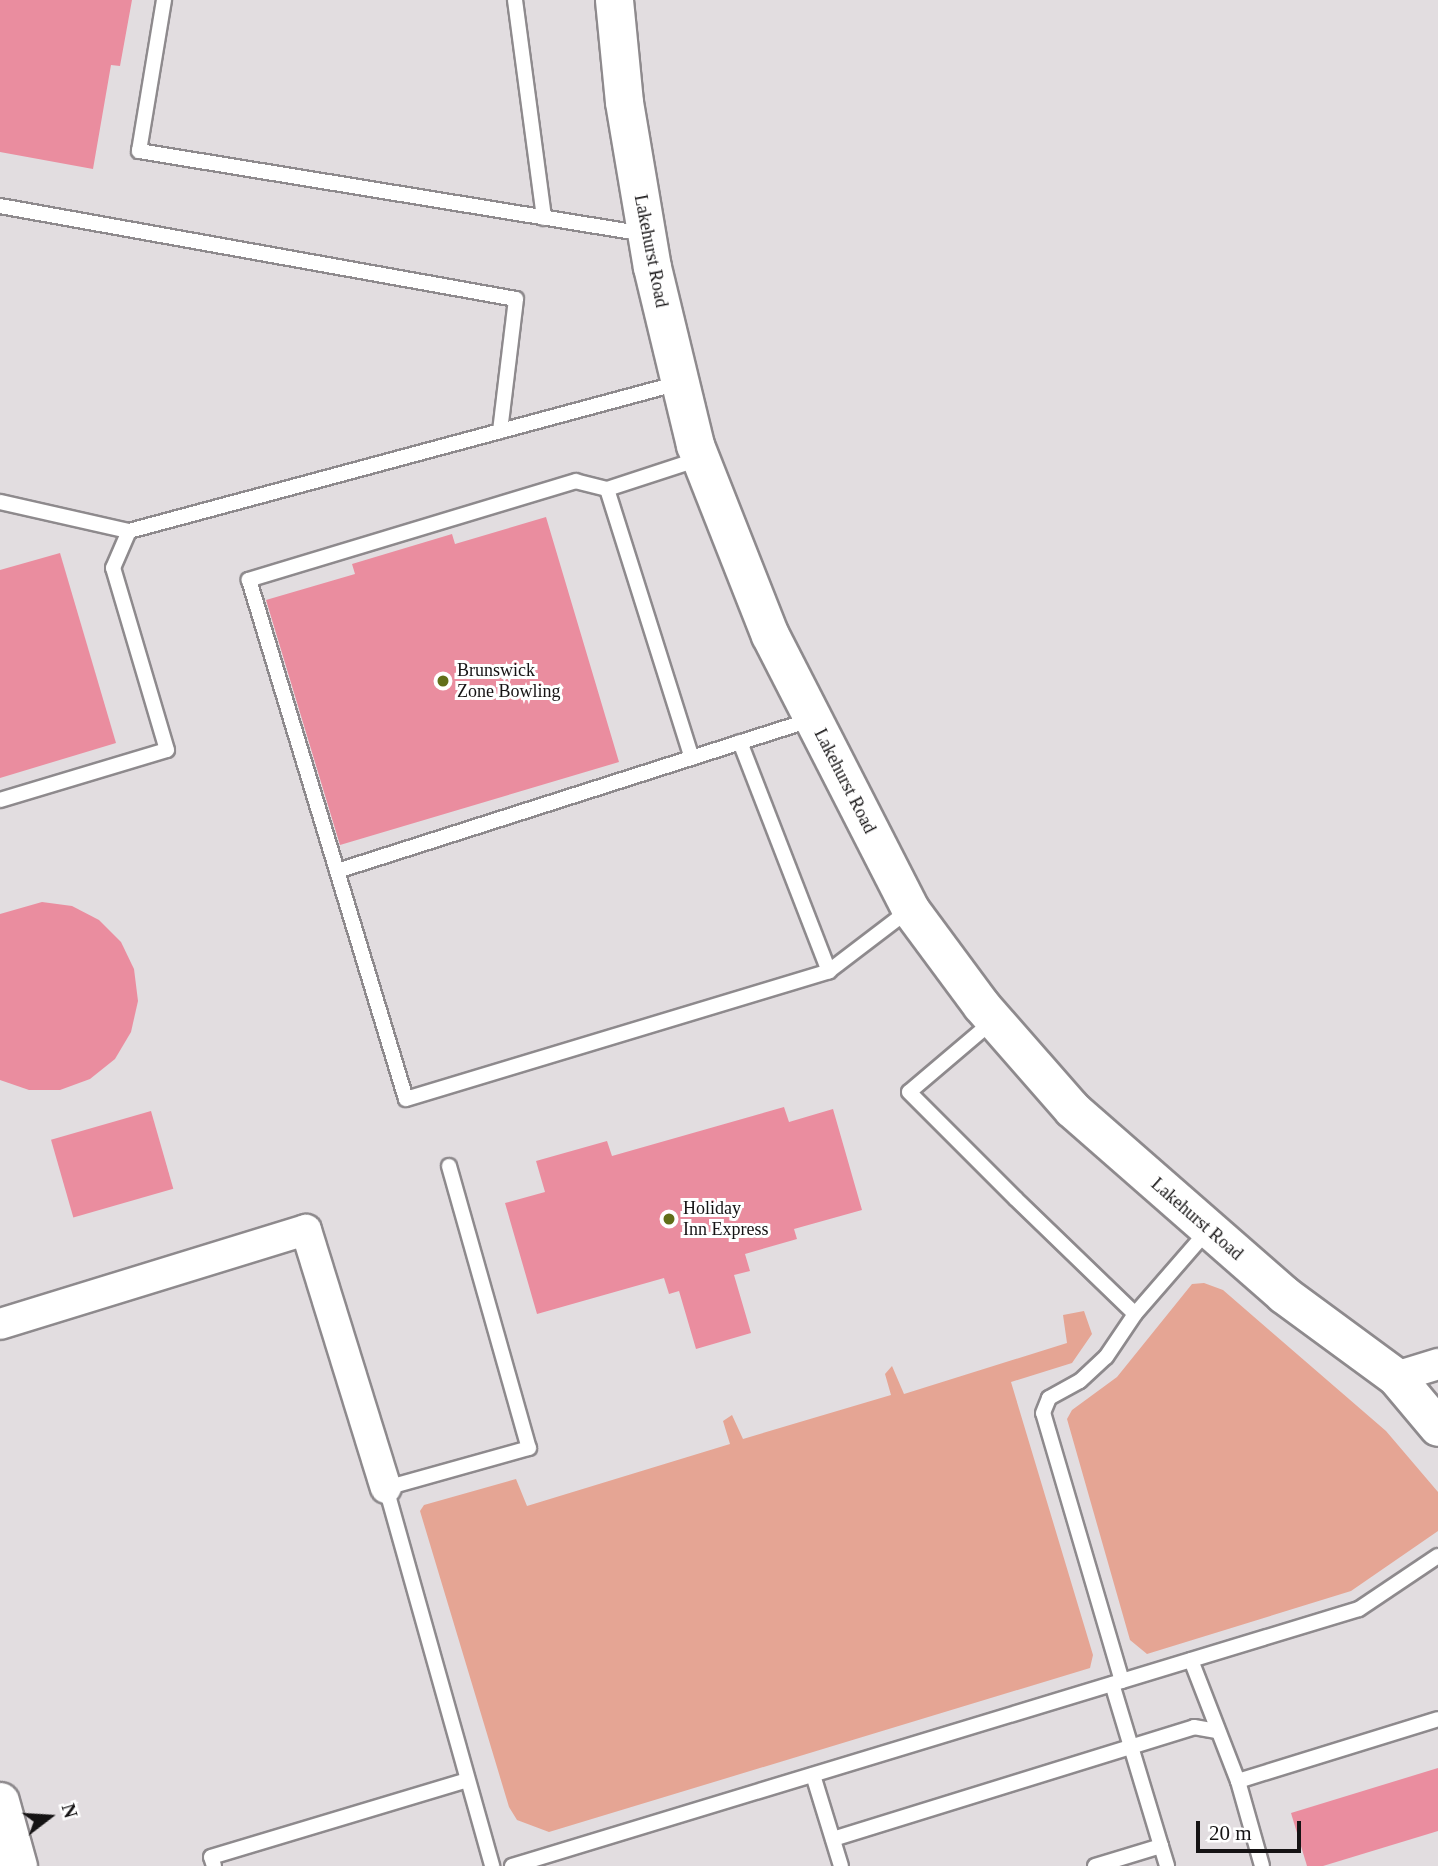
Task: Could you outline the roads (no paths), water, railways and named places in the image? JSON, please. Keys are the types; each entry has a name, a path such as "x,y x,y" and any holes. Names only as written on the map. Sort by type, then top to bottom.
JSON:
{"street":[{"name":"Lakehurst Road","path":"614,0 624,102 646,235 680,383 701,458 770,635 911,909 995,1020 1072,1109 1283,1294 1396,1377 1438,1427"},
{"path":"0,1324 306,1230 386,1488"},
{"path":"1396,1377 1438,1364"},
{"path":"0,1801 18,1866"}],"lane":[{"path":"164,0 139,150 646,235"},
{"path":"515,0 544,218"},
{"path":"0,206 516,299 500,431"},
{"path":"0,502 129,531 680,383"},
{"path":"701,458 607,489 576,481 249,580 406,1098 829,971 911,909"},
{"path":"607,489 692,758"},
{"path":"0,800 167,750 113,569 129,531"},
{"path":"337,871 813,719"},
{"path":"740,742 829,971"},
{"path":"995,1020 909,1092 1135,1314"},
{"path":"449,1166 529,1448 386,1488 492,1866"},
{"path":"1167,1866 1131,1746 1117,1682 1043,1413 1049,1398 1080,1381 1106,1357 1135,1314 1209,1229"},
{"path":"512,1866 1359,1609 1438,1556"},
{"path":"1191,1660 1238,1781 1262,1866"},
{"path":"1238,1781 1438,1719"},
{"path":"833,1839 1194,1727 1217,1731"},
{"path":"813,1775 841,1866"},
{"path":"214,1866 211,1857 467,1780"},
{"path":"1096,1866 1161,1846"}],"place":[{"name":"Brunswick Zone Bowling","path":"443,681"},
{"name":"Holiday Inn Express","path":"669,1219"}]}
